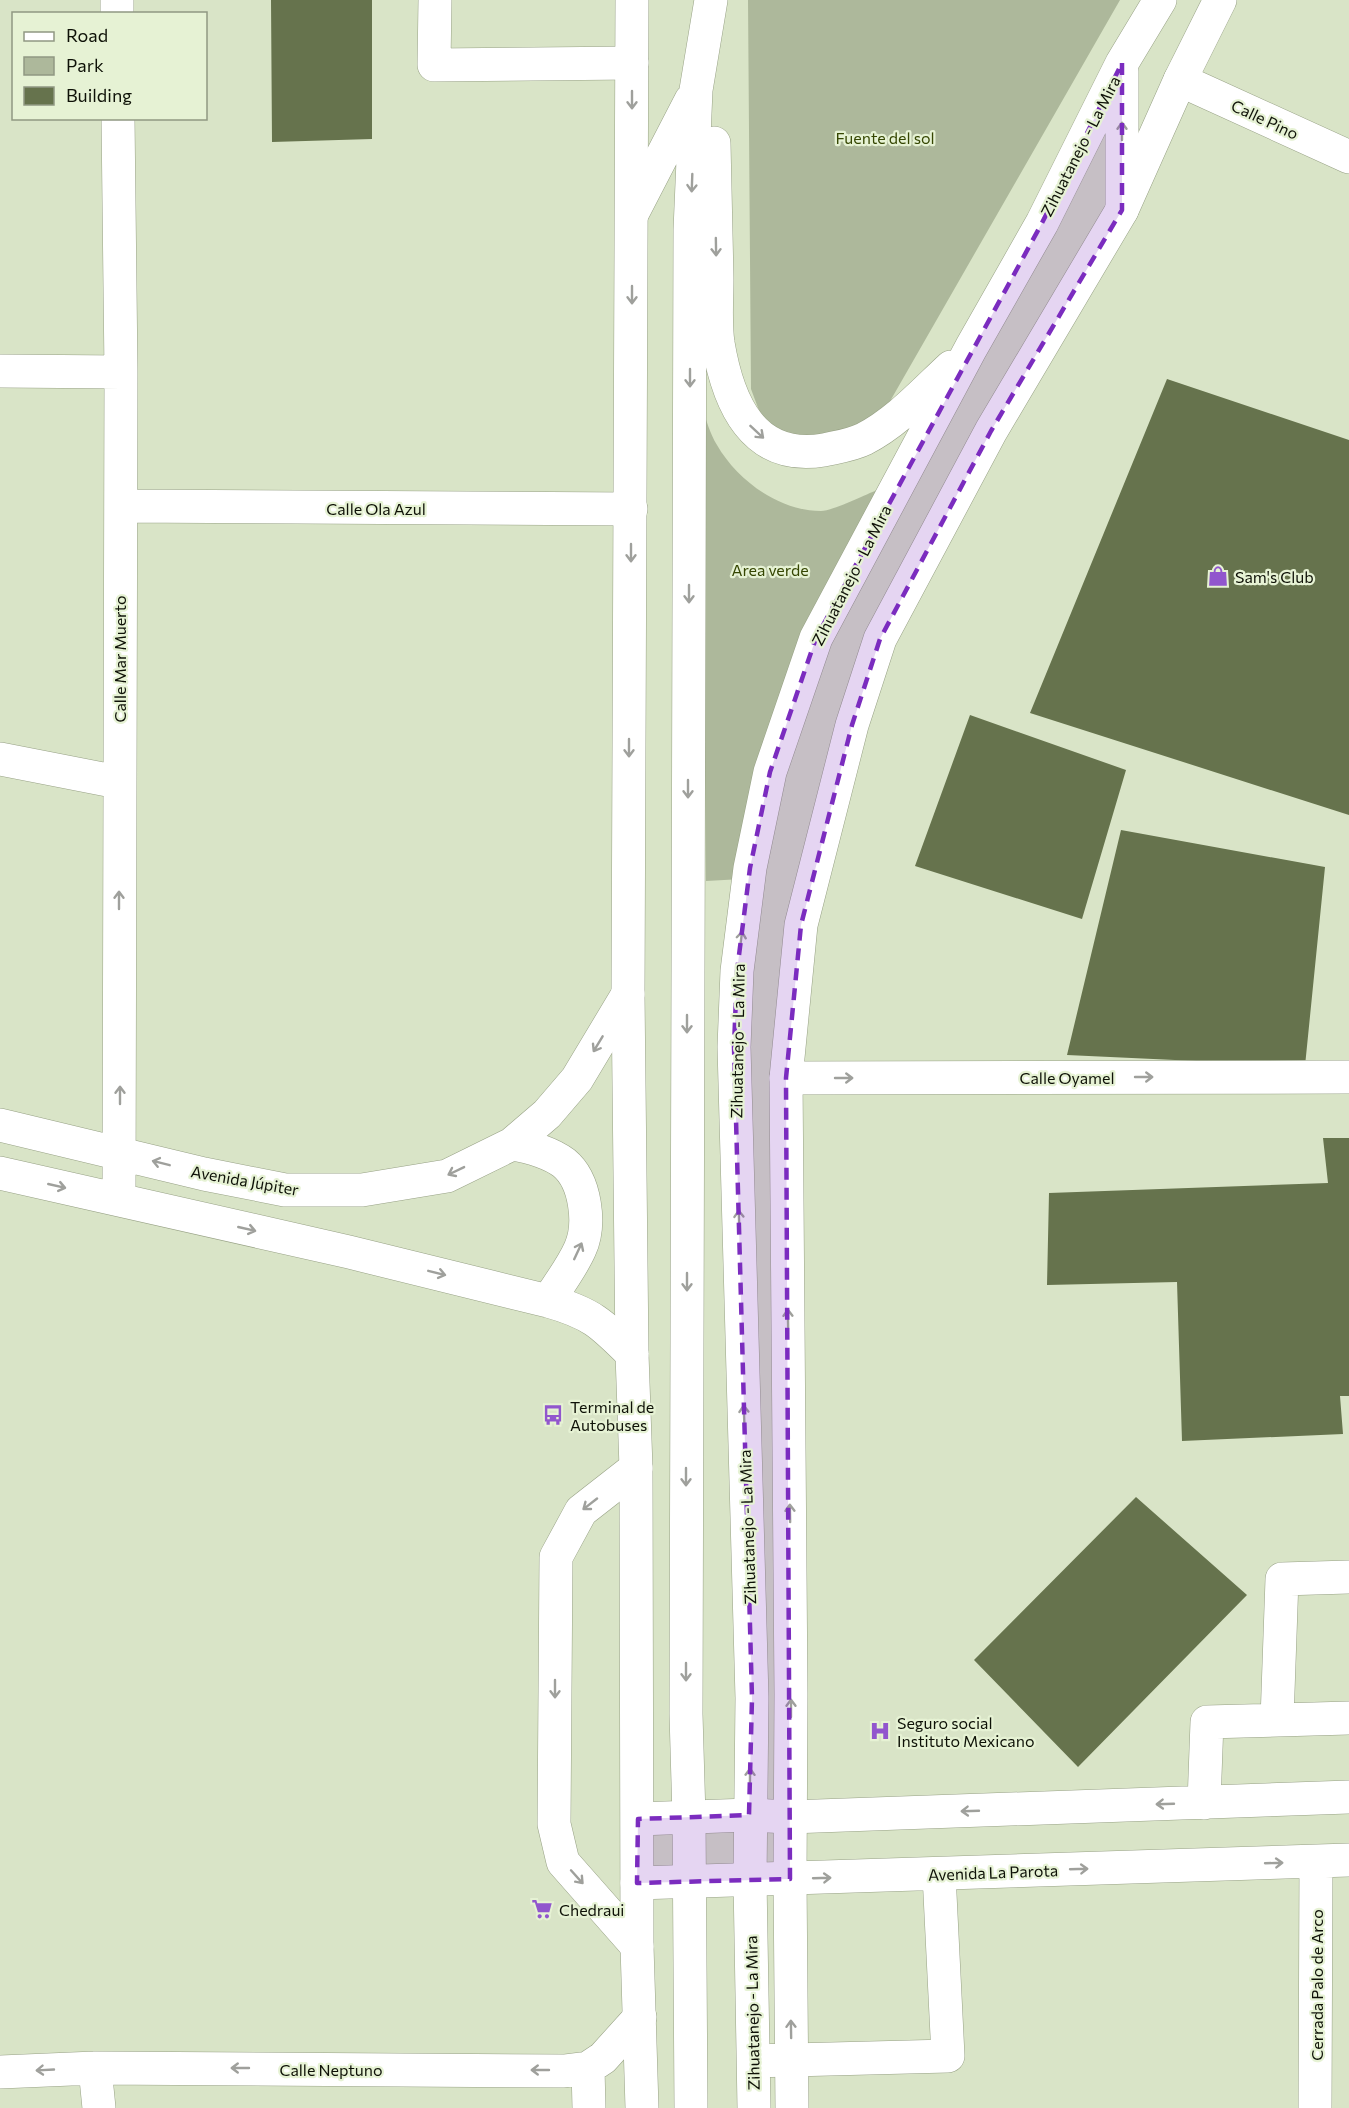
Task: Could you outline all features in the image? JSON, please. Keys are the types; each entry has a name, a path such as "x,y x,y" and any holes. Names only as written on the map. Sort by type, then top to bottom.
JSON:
{"main road":[{"path":"435,0 434,65 632,63"},
{"path":"632,0 628,994 632,1354 636,1468 637,1946 642,2108"},
{"path":"691,2108 686,1690 690,230 696,90 712,0"},
{"path":"712,0 718,342 732,396 745,421 760,437 782,448 805,453 862,440 894,420 971,348"},
{"name":"Zihuatanejo - La Mira","path":"754,2108 749,1815 752,1698 734,1047 737,971 750,868 770,772 816,638 971,348 1042,223 1122,63 1160,0"},
{"path":"792,2108 786,1078 801,925 852,725 880,639 991,431 1122,210 1180,80 1220,0"},
{"path":"1122,63 1122,210"},
{"name":"Calle Pino","path":"1180,80 1349,157"},
{"path":"632,214 696,90"},
{"name":"Calle Mar Muerto","path":"118,120 121,372 118,782 119,1199"},
{"path":"0,371 121,372"},
{"name":"Calle Ola Azul","path":"121,506 631,509"},
{"path":"0,759 118,782"},
{"name":"Avenida Júpiter","path":"0,1125 204,1174 285,1190 362,1190 447,1176 512,1144 547,1114 577,1080 628,994"},
{"name":"Calle Oyamel","path":"786,1078 1349,1077"},
{"path":"512,1144 535,1148 565,1164 581,1187 587,1219 580,1249 548,1301"},
{"path":"0,1173 349,1251 548,1301 575,1309 599,1322 632,1354"},
{"path":"636,1468 581,1511 556,1557 554,1824 563,1862 637,1946"},
{"path":"1276,1720 1282,1579 1349,1577"},
{"path":"1204,1803 1207,1722 1349,1718"},
{"path":"638,1819 749,1815 790,1817 1349,1797"},
{"name":"Avenida La Parota","path":"637,1883 1349,1860"},
{"name":"Cerrada Palo de Arco","path":"1316,1862 1316,2108"},
{"path":"754,2061 948,2056 939,1874"},
{"path":"589,2108 588,2068 603,2058 640,2018"},
{"path":"95,2068 99,2108"},
{"name":"Calle Neptuno","path":"0,2072 95,2068 564,2071 588,2068"}],"highlighted area":[{"path":"1122,63 1122,210 991,431 880,639 852,725 801,925 786,1078 790,1879 637,1883 638,1819 749,1815 752,1698 734,1047 737,971 750,868 770,772 816,638 1042,223"}],"green space":[{"name":"Fuente del sol","path":"748,0 1120,0 889,403 876,421 823,440 774,430 761,416 751,389"},
{"name":"Area verde","path":"702,407 712,436 725,458 748,481 775,499 805,510 821,511 840,506 877,490 742,879 706,881"}],"building":[{"path":"271,0 372,0 372,139 272,142"},
{"name":"Sam's Club","path":"1167,379 1349,440 1349,815 1030,713"},
{"path":"970,715 1126,770 1082,919 915,866"},
{"path":"1121,830 1325,867 1305,1066 1067,1055"},
{"path":"1323,1138 1349,1138 1349,1396 1340,1396 1343,1434 1182,1441 1177,1282 1047,1285 1049,1193 1328,1183"},
{"path":"1136,1497 1247,1595 1078,1767 974,1660"}],"place":[{"name":"Sam's Club","path":"1218,576"},
{"name":"Terminal de Autobuses","path":"553,1415"},
{"name":"Seguro social Instituto Mexicano","path":"880,1731"},
{"name":"Chedraui","path":"542,1909"}]}
